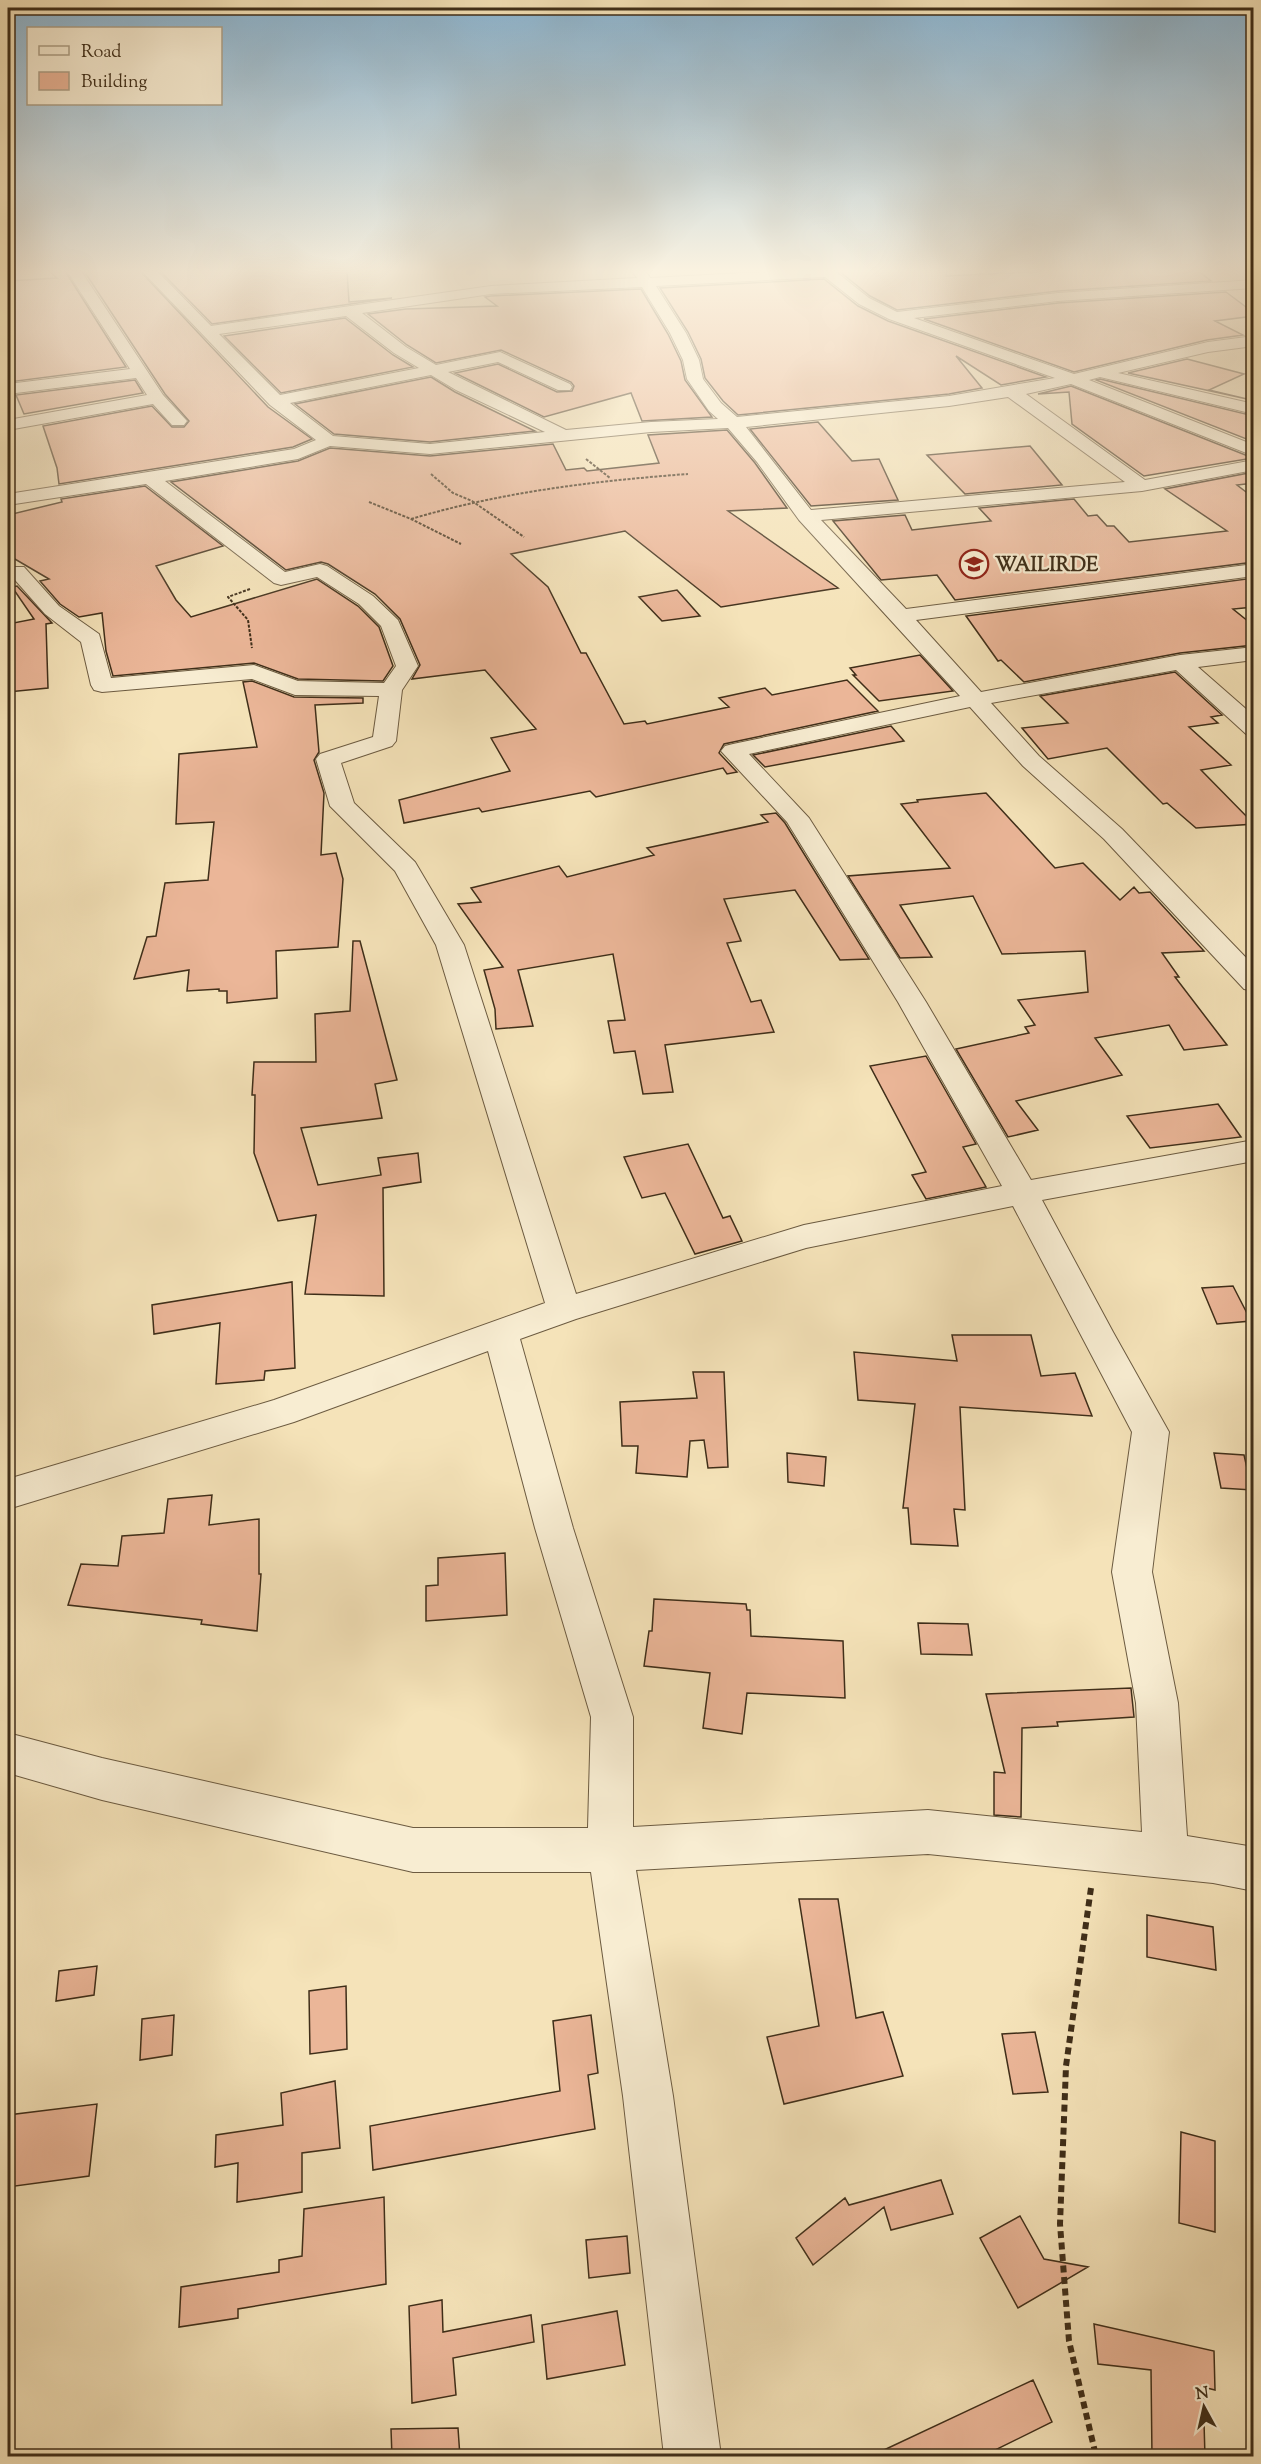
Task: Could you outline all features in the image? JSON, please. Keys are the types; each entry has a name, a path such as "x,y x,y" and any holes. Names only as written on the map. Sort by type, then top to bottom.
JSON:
{"street":[{"path":"8,389 32,386"},
{"path":"150,386 178,422"},
{"path":"263,386 276,400 328,441"},
{"path":"276,400 356,386"},
{"path":"460,386 527,416 564,436"},
{"path":"700,386 715,407 733,423 780,479 806,516 901,616 1031,761 1113,834 1254,983"},
{"path":"8,500 298,454 328,441 430,449 651,427 733,423 868,410 1012,392 1037,386"},
{"path":"1090,386 1254,451"},
{"path":"1155,386 1254,409"},
{"path":"1012,392 1142,486"},
{"path":"8,425 157,398"},
{"path":"806,516 1142,486 1254,465"},
{"path":"149,477 281,579 320,570 366,600 392,624 407,666 391,690 384,741 328,759 342,806 406,867 450,945 564,1310"},
{"path":"901,616 1190,576 1254,570"},
{"path":"17,571 52,610 91,639 102,685 255,672 294,688 391,690"},
{"path":"1166,1856 1157,1702 1132,1572 1151,1432 1098,1338 1022,1193 912,1002 797,818 733,751 974,699 1180,662 1254,653"},
{"path":"1180,662 1254,729"},
{"path":"8,1494 281,1412 564,1310 804,1237 1022,1193 1254,1150"},
{"path":"501,1333 554,1527 612,1717 610,1850 648,2096 693,2457"},
{"path":"8,1753 102,1779 413,1850 610,1850 928,1832 1166,1856 1254,1869"}],"path":[{"path":"391,446 426,469 453,493 472,501 524,537"},
{"path":"411,519 472,501 514,492 582,483 688,474"},
{"path":"369,502 411,519 461,544"},
{"path":"255,672 248,620 228,597 281,579"},
{"path":"1096,2457 1069,2341 1060,2224 1066,2066 1097,1849"}],"building":[{"path":"88,386 139,386 143,393 24,414 16,395"},
{"path":"160,386 248,386 268,407 312,439 293,447 59,484 57,468 43,426 152,406 172,427 184,427 189,421"},
{"path":"274,386 317,386 281,393"},
{"path":"386,386 445,386 535,431 430,442 334,434 295,404"},
{"path":"481,386 544,386 557,392 572,391 574,386 689,386 712,417 642,421 631,393 544,417"},
{"path":"711,386 980,386 982,388 949,394 738,415"},
{"path":"1071,386 1253,458 1144,476 1072,424 1069,392 1038,394"},
{"path":"1111,386 1129,386 1254,416 1254,442"},
{"path":"1187,386 1218,386 1209,390 1247,399"},
{"path":"818,422 852,461 879,459 898,500 811,506 750,429"},
{"path":"727,430 755,463 787,508 728,511 838,588 721,607 625,531 511,554 548,587 581,653 586,653 624,724 645,721 647,724 729,707 719,698 765,688 772,695 847,680 878,711 724,744 719,753 737,772 727,774 723,768 596,797 590,791 482,812 479,808 404,823 399,800 510,771 491,738 536,729 485,670 412,679 420,665 400,619 375,594 328,564 321,562 286,570 171,482 298,461 330,448 430,456 553,444 566,470 584,468 587,471 659,463 648,435"},
{"path":"1030,446 1062,485 965,494 927,455"},
{"path":"1254,472 1254,483 1237,485 1254,498 1254,562 955,600 937,575 881,580 833,521 905,515 912,530 991,521 979,508 1074,499 1088,516 1097,515 1107,526 1114,526 1129,542 1227,531 1165,489"},
{"path":"145,486 223,546 156,566 176,600 191,617 317,579 358,606 379,627 393,666 383,681 298,679 254,663 113,676 106,651 102,613 79,617 60,604 40,581 49,579 8,555 8,515 62,502 61,499"},
{"path":"1254,578 1254,607 1233,609 1254,626 1254,645 1180,653 1024,682 1001,660 998,661 966,616"},
{"path":"17,586 52,623 46,624 48,688 8,692 8,624 34,619 12,587"},
{"path":"677,590 700,616 662,621 639,597"},
{"path":"920,655 953,691 879,701 853,675 856,675 850,668"},
{"path":"1175,672 1222,715 1211,717 1218,723 1189,727 1231,765 1201,770 1254,824 1196,828 1167,803 1163,804 1107,748 1048,759 1022,728 1068,723 1040,696"},
{"path":"252,681 294,697 363,698 363,703 315,705 319,752 314,760 324,793 321,855 336,853 343,879 338,947 276,951 277,998 227,1003 227,991 219,991 219,989 187,991 189,970 134,979 147,937 156,936 165,883 208,880 214,822 176,824 179,754 257,747 243,682"},
{"path":"891,726 904,741 765,767 753,755"},
{"path":"986,793 1055,868 1083,863 1120,900 1134,887 1139,893 1150,892 1204,951 1162,953 1179,977 1175,977 1227,1045 1184,1050 1169,1025 1095,1038 1122,1075 1016,1101 1038,1130 1008,1137 956,1049 1029,1033 1025,1027 1035,1025 1018,1000 1088,992 1085,951 1002,954 973,896 900,905 932,957 900,958 848,876 950,868 901,804 918,802 917,800"},
{"path":"776,813 785,823 869,959 840,960 795,890 724,899 741,941 727,943 751,1002 761,1000 774,1032 665,1045 673,1092 643,1094 635,1051 614,1053 608,1021 625,1020 613,954 518,970 533,1026 496,1029 495,1009 484,970 503,967 458,904 481,902 471,888 559,866 567,877 654,855 647,848 768,822 761,815"},
{"path":"353,941 360,941 397,1080 375,1084 382,1118 301,1128 318,1185 381,1175 378,1158 418,1153 421,1182 383,1188 384,1296 305,1294 316,1215 278,1221 254,1153 255,1095 252,1095 254,1062 316,1062 315,1014 350,1011"},
{"path":"926,1056 976,1144 963,1147 986,1187 926,1199 912,1175 926,1172 870,1066"},
{"path":"1218,1104 1241,1137 1150,1148 1127,1116"},
{"path":"688,1144 723,1218 730,1216 742,1241 695,1254 665,1193 642,1198 624,1157"},
{"path":"292,1282 295,1368 265,1371 264,1380 216,1384 220,1323 154,1334 152,1305"},
{"path":"1233,1286 1251,1321 1217,1324 1202,1288"},
{"path":"952,1335 1031,1335 1041,1376 1075,1373 1092,1416 960,1407 965,1510 954,1509 958,1546 911,1544 908,1508 903,1508 915,1404 858,1400 854,1352 957,1361"},
{"path":"693,1372 724,1372 728,1467 708,1468 704,1440 690,1441 687,1477 636,1473 638,1446 622,1446 620,1402 697,1398"},
{"path":"787,1453 826,1457 824,1486 788,1482"},
{"path":"1214,1453 1244,1455 1252,1490 1221,1488"},
{"path":"212,1495 209,1525 259,1519 259,1574 261,1574 257,1631 201,1624 202,1620 68,1605 81,1564 118,1566 122,1536 164,1533 168,1499"},
{"path":"505,1553 507,1615 426,1621 426,1586 438,1585 438,1558"},
{"path":"654,1599 746,1604 747,1610 750,1610 751,1636 843,1641 845,1698 747,1693 742,1734 703,1728 710,1673 644,1666 649,1631 652,1631"},
{"path":"918,1623 968,1624 972,1655 921,1654"},
{"path":"1131,1688 1134,1717 1057,1722 1058,1726 1022,1728 1021,1817 994,1815 994,1772 1005,1773 986,1694"},
{"path":"799,1899 838,1899 856,2018 883,2012 903,2076 784,2104 767,2037 819,2026"},
{"path":"1147,1915 1213,1927 1216,1970 1147,1957"},
{"path":"97,1966 94,1995 56,2001 59,1971"},
{"path":"346,1986 347,2049 310,2054 309,1991"},
{"path":"174,2015 172,2055 140,2060 142,2019"},
{"path":"591,2015 598,2073 588,2075 595,2129 373,2170 370,2126 560,2091 553,2021"},
{"path":"1035,2032 1048,2092 1013,2094 1002,2034"},
{"path":"335,2081 340,2148 302,2153 302,2192 237,2202 238,2163 215,2167 216,2135 283,2125 281,2093"},
{"path":"97,2104 89,2176 8,2187 8,2115"},
{"path":"1181,2132 1215,2141 1215,2232 1179,2223"},
{"path":"941,2180 953,2214 891,2230 884,2207 813,2265 796,2238 845,2198 849,2205"},
{"path":"384,2197 386,2284 238,2309 238,2318 179,2327 181,2287 279,2272 279,2260 302,2256 304,2209"},
{"path":"1020,2216 1044,2259 1088,2267 1018,2308 980,2238"},
{"path":"627,2236 630,2273 589,2278 586,2240"},
{"path":"442,2300 443,2332 531,2315 534,2342 453,2358 456,2395 412,2403 409,2306"},
{"path":"617,2311 625,2365 547,2379 542,2325"},
{"path":"1094,2324 1214,2351 1215,2390 1203,2387 1205,2457 1152,2457 1151,2370 1098,2364"},
{"path":"1033,2380 1052,2422 981,2457 869,2457"},
{"path":"458,2428 460,2457 392,2457 391,2429"}],"place":[{"name":"WAILIRDE","path":"974,564"}]}
